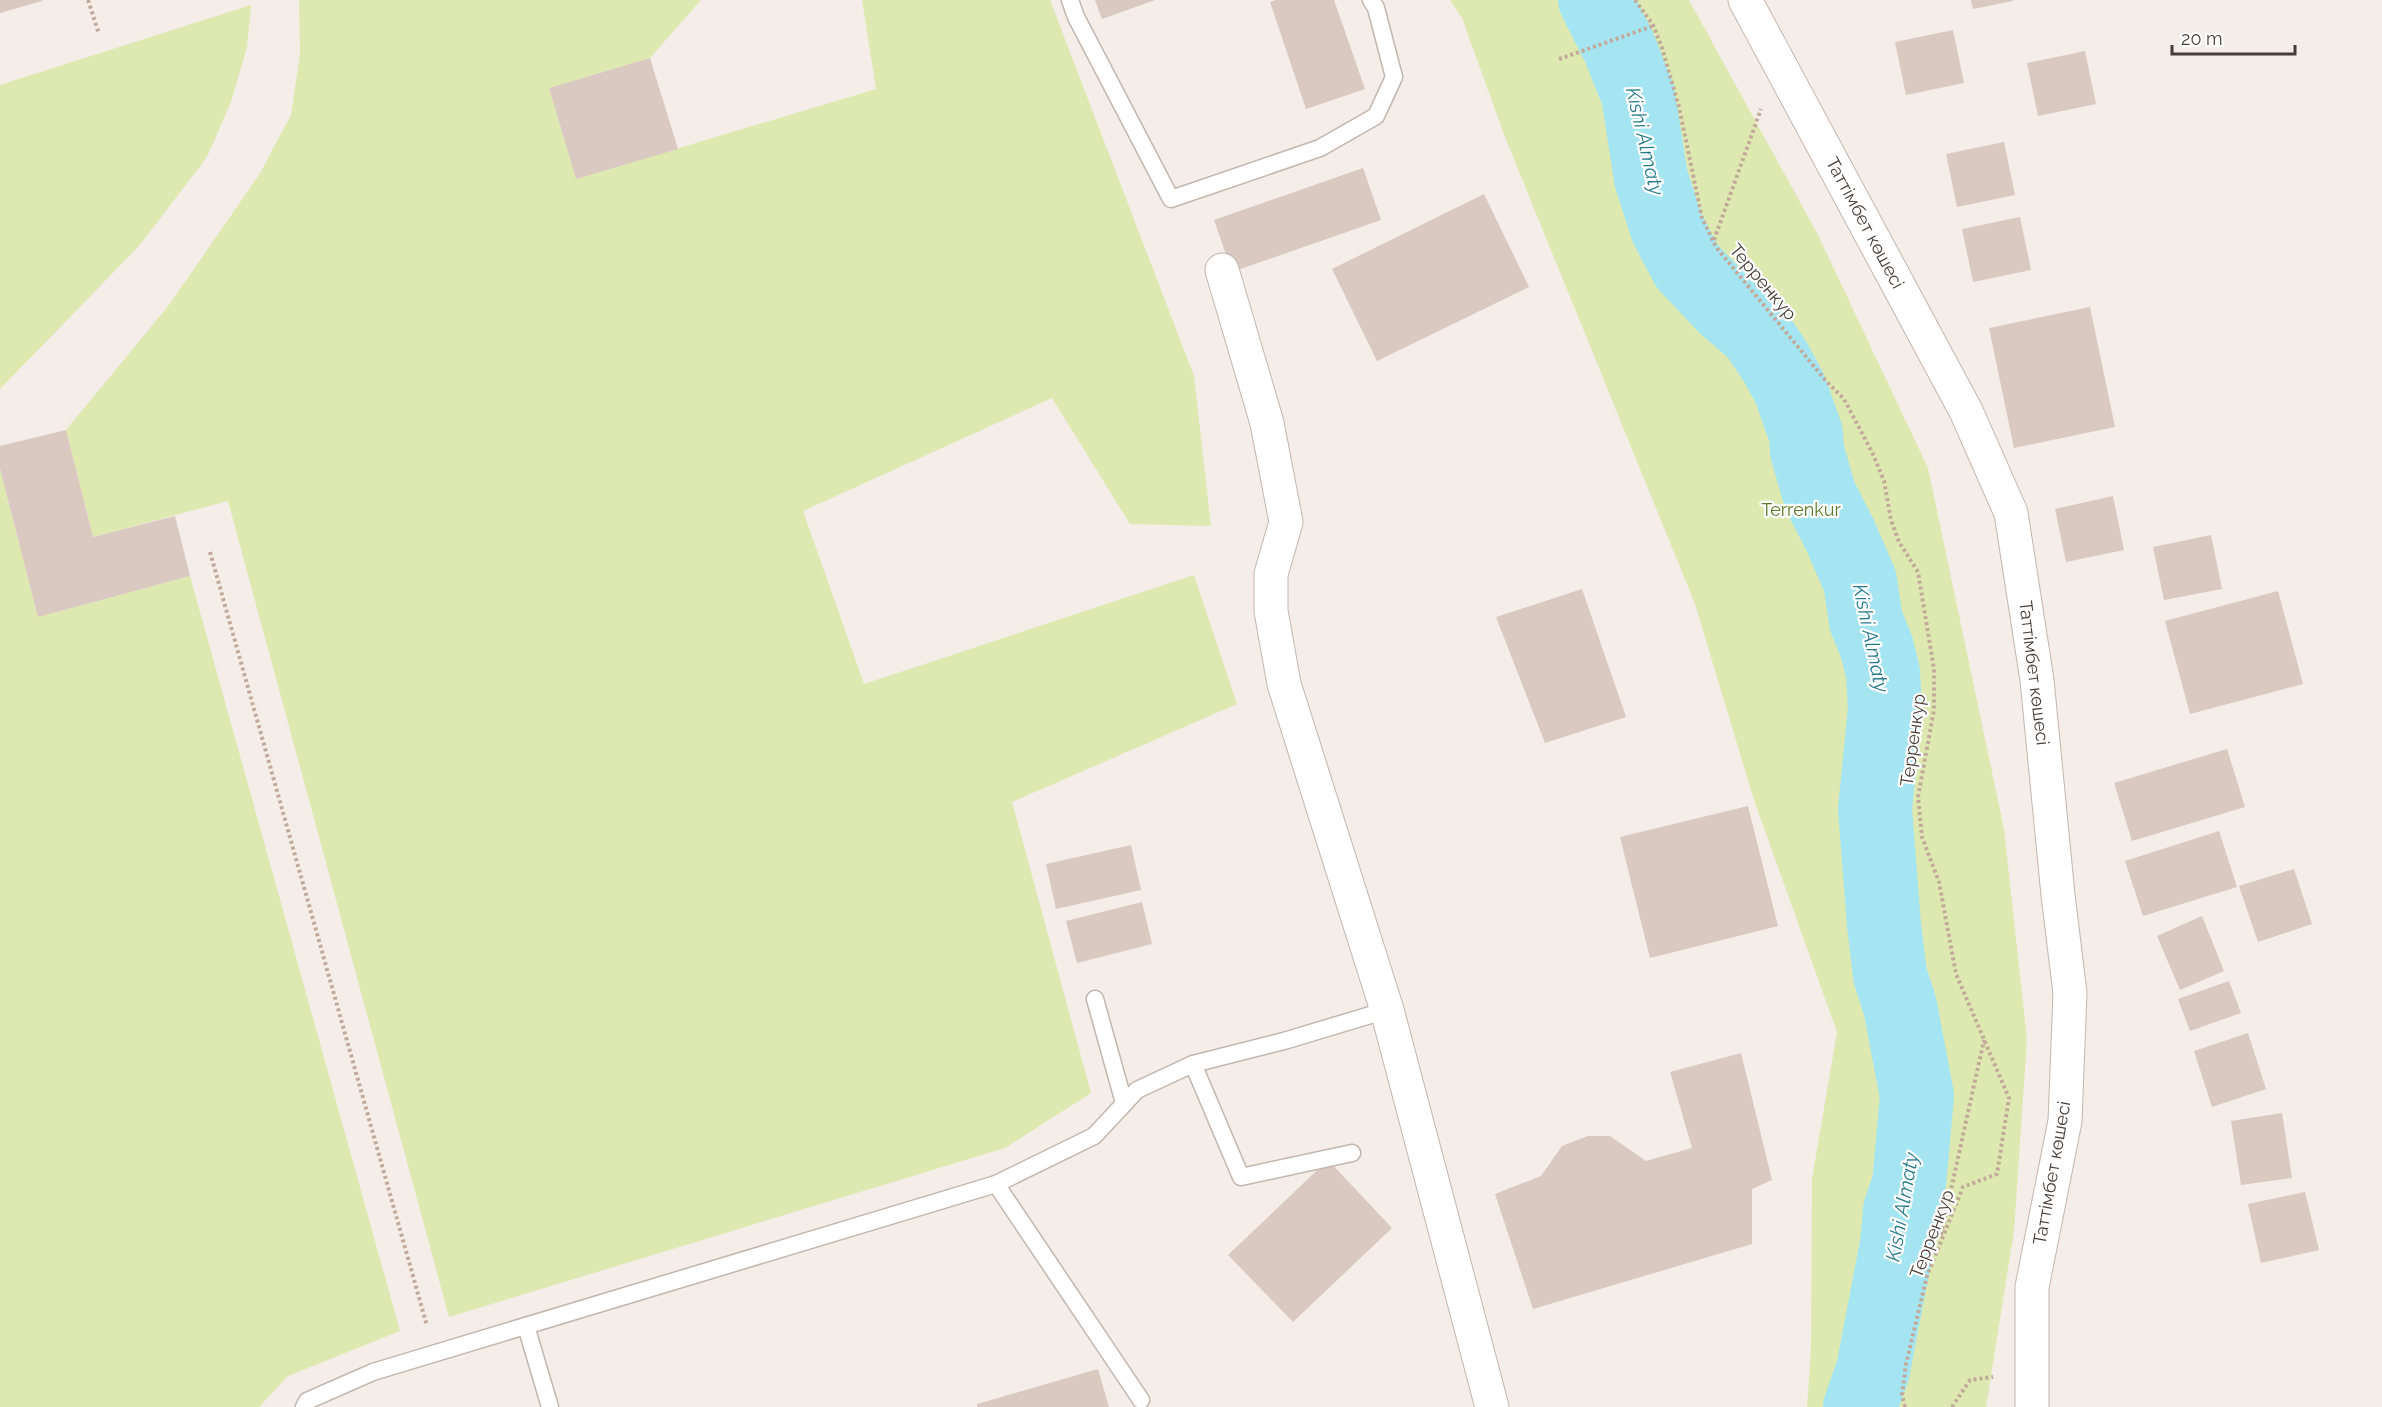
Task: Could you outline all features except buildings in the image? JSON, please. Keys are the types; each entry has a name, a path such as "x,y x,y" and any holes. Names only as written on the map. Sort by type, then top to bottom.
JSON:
{"street":[{"name":"Таттімбет көшесі","path":"1744,0 1966,411 2011,513 2037,680 2070,993 2065,1121 2032,1287 2032,1407"},
{"path":"1222,270 1267,423 1286,522 1271,574 1271,610 1284,684 1387,1010 1492,1407"}],"lane":[{"path":"1070,0 1076,17 1171,199 1320,148 1376,116 1394,77 1376,8 1371,0"},
{"path":"1095,999 1124,1103"},
{"path":"304,1407 307,1401 373,1371 996,1184 1094,1136 1137,1090 1193,1064 1284,1041 1387,1010"},
{"path":"1193,1064 1241,1177 1352,1153"},
{"path":"996,1184 1141,1400"},
{"path":"526,1326 550,1407"}],"path":[{"path":"88,0 99,34"},
{"name":"Терренкур","path":"1635,0 1653,26 1679,107 1702,218 1713,241 1826,381 1844,399 1874,454 1884,480 1891,520 1899,542 1918,572 1934,669 1934,710 1918,797 1922,837 1938,882 1956,974 2009,1098 1997,1174 1963,1187 1927,1276 1906,1364 1902,1395 1905,1407"},
{"path":"1559,59 1653,26"},
{"path":"1713,241 1750,138"},
{"path":"210,552 434,1353"},
{"path":"1938,1248 1984,1038"},
{"path":"1952,1407 1970,1380 2032,1374"}],"green space":[{"path":"299,0 701,0 650,58 549,88 576,179 876,89 862,0 1050,0 1194,376 1211,526 1130,524 1052,398 803,511 864,684 1194,575 1237,704 1012,802 1091,1093 1005,1148 449,1317 228,501 93,537 66,430 169,305 259,175 291,115 300,54"},
{"name":"Terrenkur","path":"1450,0 1689,0 1817,233 1928,468 2004,829 2027,1039 2014,1231 1986,1407 1807,1407 1811,1350 1812,1179 1837,1032 1754,800 1695,604 1505,137 1462,18"},
{"path":"251,5 247,47 231,102 207,157 139,246 0,389 0,85"},
{"path":"0,469 38,617 190,576 400,1331 288,1376 259,1407 0,1407"}],"waterway":[{"name":"Kіshі Almaty","path":"1595,0 1619,47 1638,95 1651,178 1667,228 1687,266 1725,306 1756,333 1790,389 1806,434 1807,451 1820,496 1860,581 1866,621 1877,648 1883,673 1885,709 1875,809 1884,925 1890,975 1900,1006 1917,1096 1909,1184 1900,1210 1897,1244 1873,1370 1860,1407"}]}
